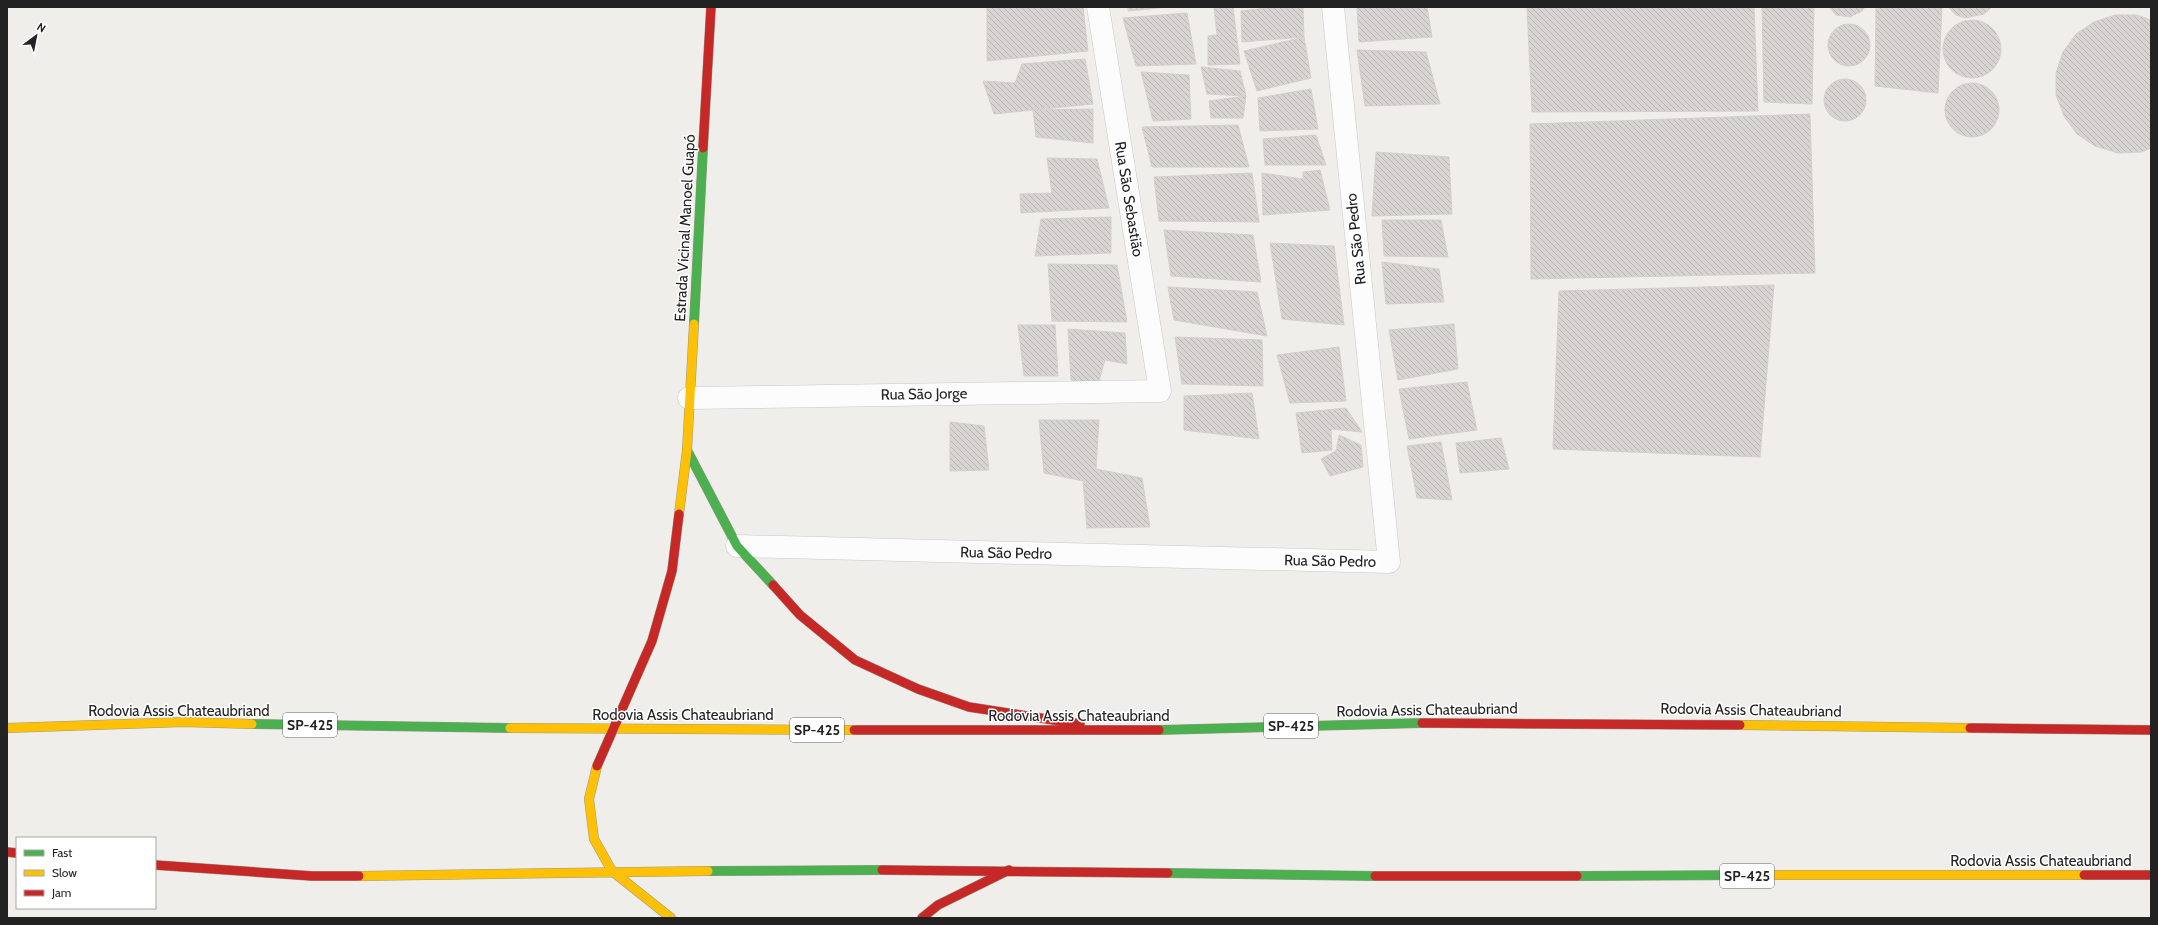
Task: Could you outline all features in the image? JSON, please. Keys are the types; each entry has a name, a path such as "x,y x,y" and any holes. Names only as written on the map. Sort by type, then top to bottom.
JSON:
{"main road":[{"name":"Estrada Vicinal Manoel Guapó","path":"612,871 594,839 589,799 598,766 612,729 625,705 652,641 672,571 687,450 711,7"},
{"path":"687,450 737,546 800,615 855,660 918,690 969,707 1120,731"},
{"name":"Rodovia Assis Chateaubriand","path":"7,728 184,722 372,727 1120,731 1463,722 2151,730"},
{"name":"Rodovia Assis Chateaubriand","path":"156,865 312,876 498,875 612,871 1009,870 1343,876 2151,875"},
{"path":"922,918 938,905 1009,870"},
{"path":"612,871 671,918"}],"street":[{"name":"Rua São Sebastião","path":"1098,7 1160,391"},
{"name":"Rua São Pedro","path":"737,546 1389,562 1333,7"},
{"name":"Rua São Jorge","path":"689,398 1160,391"}],"building":[{"path":"987,7 1083,7 1088,51 987,61"},
{"path":"1128,7 1168,7 1128,11"},
{"path":"1233,7 1240,64 1208,65 1208,36 1217,35 1214,8"},
{"path":"1274,7 1303,7 1304,37 1242,42 1241,11"},
{"path":"1357,7 1427,7 1432,37 1359,42"},
{"path":"1527,7 1754,7 1758,111 1532,112"},
{"path":"1762,7 1814,7 1812,104 1764,102"},
{"path":"1829,7 1865,7 1862,11 1850,17 1836,15"},
{"path":"1876,7 1942,7 1938,93 1875,86"},
{"path":"1948,7 1992,7 1984,14 1965,18 1956,15"},
{"path":"1187,13 1196,64 1136,66 1123,18"},
{"path":"2115,15 2137,15 2151,20 2151,148 2142,152 2118,153 2095,146 2077,134 2064,116 2056,95 2056,73 2063,52 2076,34 2094,22"},
{"path":"1966,20 1978,20 1993,28 2001,43 2001,55 1993,70 1978,78 1966,78 1951,70 1943,55 1943,43 1951,28"},
{"path":"1845,24 1853,24 1861,27 1867,33 1870,45 1867,57 1861,63 1853,66 1845,66 1837,63 1831,57 1828,49 1828,41 1831,33 1837,27"},
{"path":"1304,37 1311,78 1257,91 1244,51"},
{"path":"1357,50 1426,52 1440,104 1365,106"},
{"path":"1085,59 1093,104 994,114 983,81 1015,83 1022,64"},
{"path":"1201,67 1240,71 1246,96 1207,94"},
{"path":"1141,72 1189,75 1191,119 1153,121"},
{"path":"1841,79 1849,79 1857,82 1863,88 1866,100 1863,112 1857,118 1849,121 1841,121 1833,118 1827,112 1824,104 1824,96 1827,88 1833,82"},
{"path":"1967,83 1977,83 1987,87 1995,95 1999,105 1999,115 1995,125 1987,133 1977,137 1967,137 1957,133 1949,125 1945,115 1945,105 1949,95 1957,87"},
{"path":"1311,89 1318,129 1260,131 1258,98"},
{"path":"1246,96 1243,118 1211,118 1209,101"},
{"path":"1093,109 1093,143 1036,137 1033,110"},
{"path":"1810,114 1815,273 1531,279 1530,124"},
{"path":"1238,125 1249,167 1152,167 1142,127"},
{"path":"1316,135 1326,165 1265,165 1263,139"},
{"path":"1376,152 1449,157 1452,214 1372,216"},
{"path":"1047,158 1097,159 1109,208 1021,213 1020,194 1052,193"},
{"path":"1320,170 1330,210 1263,215 1262,173 1303,179 1303,172"},
{"path":"1252,173 1259,222 1159,221 1154,177"},
{"path":"1111,217 1111,253 1035,256 1041,219"},
{"path":"1382,220 1441,220 1448,257 1384,256"},
{"path":"1164,230 1253,235 1261,282 1171,276"},
{"path":"1270,243 1334,246 1344,325 1282,319"},
{"path":"1382,262 1439,269 1444,302 1386,304"},
{"path":"1048,264 1117,265 1127,322 1052,321"},
{"path":"1774,285 1760,457 1553,449 1559,291"},
{"path":"1168,287 1257,292 1267,336 1174,320"},
{"path":"1454,324 1458,369 1398,380 1389,330"},
{"path":"1018,325 1055,325 1058,376 1024,376"},
{"path":"1068,329 1125,333 1127,364 1105,360 1098,384 1071,380"},
{"path":"1175,337 1262,340 1263,386 1182,384"},
{"path":"1339,347 1346,401 1290,403 1277,355"},
{"path":"1467,382 1477,430 1409,439 1399,389"},
{"path":"1252,393 1259,439 1184,430 1184,396"},
{"path":"1346,408 1362,432 1331,429 1332,450 1302,453 1296,413"},
{"path":"1039,420 1099,420 1096,469 1142,478 1150,527 1087,528 1083,481 1044,473"},
{"path":"950,422 984,426 989,470 950,471"},
{"path":"1339,435 1361,445 1363,467 1330,476 1321,459 1336,451"},
{"path":"1501,438 1509,469 1460,473 1456,443"},
{"path":"1441,442 1452,500 1417,498 1407,446"}],"traffic: fast":[{"path":"694,324 703,148"},
{"path":"687,450 737,546 773,585"},
{"path":"1159,730 1422,723"},
{"path":"252,724 510,728"},
{"path":"708,871 882,870"},
{"path":"1168,873 1375,876"},
{"path":"1577,876 1755,875"}],"traffic: slow":[{"path":"679,514 687,450 694,324"},
{"path":"7,728 184,722 252,724"},
{"path":"1740,725 1970,728"},
{"path":"510,728 854,730"},
{"path":"597,766 589,799 594,839 612,871 671,918"},
{"path":"359,876 708,871"},
{"path":"1755,875 2084,875"}],"traffic: jam":[{"path":"703,148 711,7"},
{"path":"597,766 652,641 672,571 679,514"},
{"path":"773,585 800,615 855,660 918,689 969,707 1080,724"},
{"path":"1422,723 1740,725"},
{"path":"1970,728 2151,730"},
{"path":"854,730 1159,730"},
{"path":"7,852 16,853"},
{"path":"156,865 312,876 359,876"},
{"path":"882,870 1168,873"},
{"path":"922,918 938,905 1009,870"},
{"path":"2084,875 2151,875"},
{"path":"1375,876 1577,876"}]}
